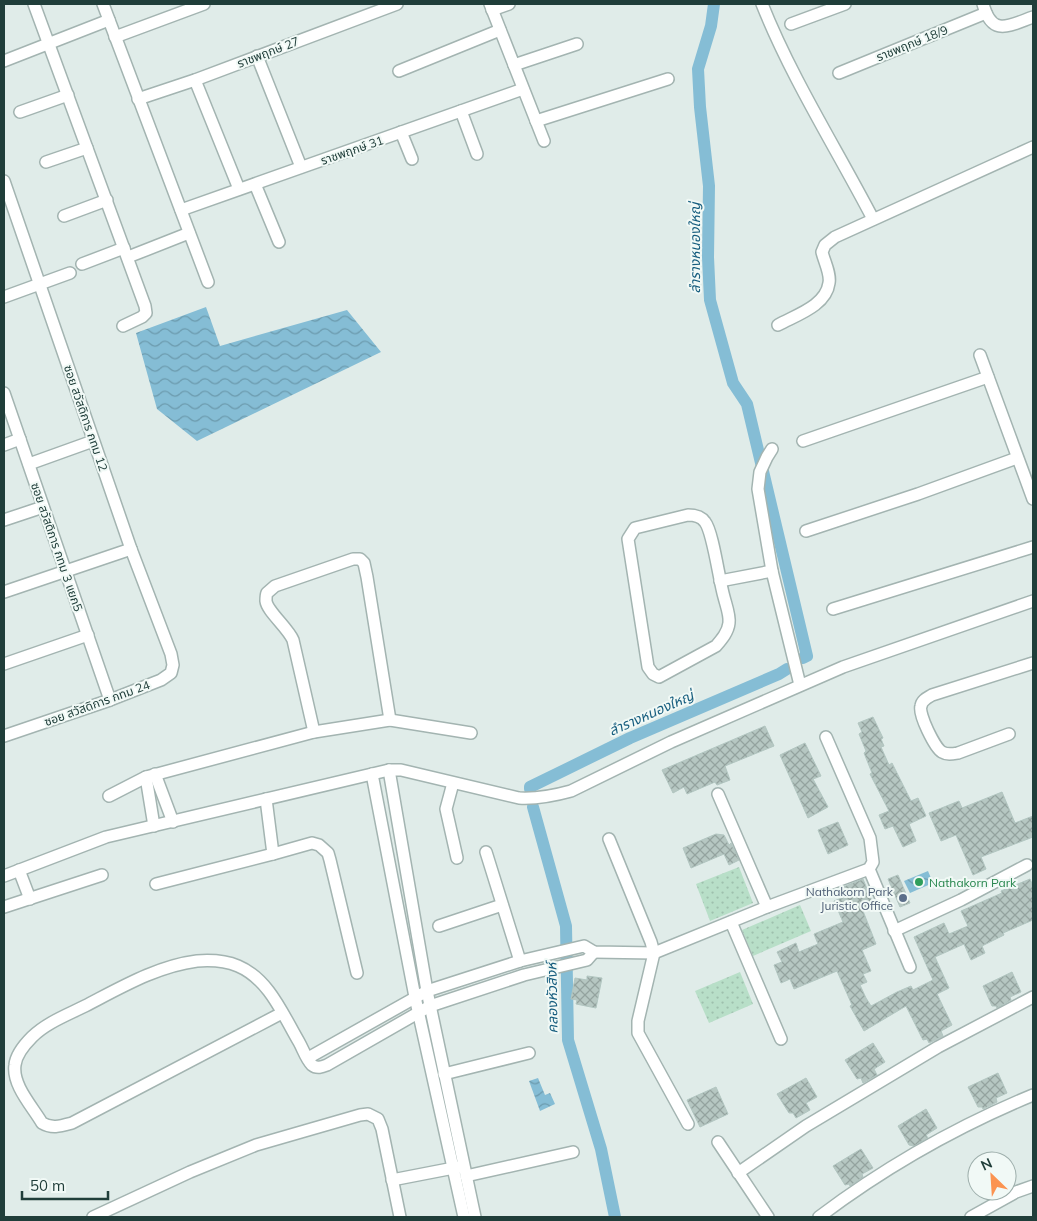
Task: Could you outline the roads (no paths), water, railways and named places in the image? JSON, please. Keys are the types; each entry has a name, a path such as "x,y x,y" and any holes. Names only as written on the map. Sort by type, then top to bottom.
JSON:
{"street":[{"path":"34,4 145,306 146,312 142,317 123,326"},
{"path":"103,4 208,282"},
{"path":"115,37 204,4"},
{"name":"ราชพฤกษ์ 27","path":"138,99 195,80 397,4"},
{"path":"509,4 491,7 544,140"},
{"path":"762,4 819,122 843,162 873,219"},
{"path":"791,24 845,4"},
{"path":"984,9 992,24 1000,28 1033,18"},
{"name":"ราชพฤกษ์ 18/9","path":"839,73 984,9"},
{"path":"4,61 109,20"},
{"path":"399,71 500,30"},
{"path":"514,65 578,44"},
{"path":"257,56 301,167"},
{"path":"536,120 668,79"},
{"path":"195,80 239,190"},
{"name":"ราชพฤกษ์ 31","path":"181,210 523,89"},
{"path":"20,112 68,95"},
{"path":"461,111 477,154"},
{"path":"401,132 412,158"},
{"path":"778,325 814,306 825,295 830,282 822,252 825,245 835,237 1033,147"},
{"path":"46,162 87,148"},
{"name":"ซอย สวัสดิการ กทม 12","path":"4,181 131,548 171,654"},
{"path":"255,184 279,242"},
{"path":"64,216 107,200"},
{"path":"82,264 126,253 189,233"},
{"path":"4,297 70,273"},
{"path":"980,355 1033,499"},
{"path":"803,442 988,378"},
{"name":"ซอย สวัสดิการ กทม 3 แยก5","path":"4,393 110,700"},
{"path":"4,445 20,439"},
{"path":"29,464 94,441"},
{"path":"770,453 760,472 758,490 772,571 800,685"},
{"path":"806,531 918,494 1017,458"},
{"path":"4,520 43,507"},
{"path":"688,515 698,516 704,520 709,528 720,581 730,620 724,638 716,646 667,673 658,677 653,674 648,667 628,539 635,528 688,515"},
{"path":"833,609 1033,547"},
{"path":"4,592 131,548"},
{"path":"314,732 293,640 290,632 270,609 266,601 267,593 275,586 353,559 360,559 364,563 390,720"},
{"path":"720,581 772,571"},
{"path":"4,876 106,837 389,770 401,770 519,798 554,796 571,791 672,742 800,685 905,645 1033,601"},
{"path":"4,664 88,635"},
{"name":"ซอย สวัสดิการ กทม 24","path":"4,736 110,700 161,680 171,673 171,654"},
{"path":"1009,734 958,753 944,753 938,749 922,718 920,708 923,700 932,695 1033,663"},
{"path":"109,796 151,775 314,732 390,720 471,733"},
{"path":"308,1058 427,991 520,961 584,946 594,952 654,953 767,907 869,869 873,862 870,838 826,737"},
{"path":"389,770 427,991 461,1170 464,1217"},
{"path":"372,774 418,1011 475,1217"},
{"path":"151,775 173,822"},
{"path":"151,775 154,826"},
{"path":"453,783 446,809 457,858"},
{"path":"718,794 767,907"},
{"path":"266,799 273,854"},
{"path":"610,838 654,953 638,1021 638,1033 688,1124"},
{"path":"156,884 312,843 319,845 328,853 357,973"},
{"path":"486,852 520,961"},
{"path":"894,931 961,900 1027,865"},
{"path":"869,869 910,967"},
{"path":"19,870 30,899"},
{"path":"4,908 102,875"},
{"path":"440,926 502,905"},
{"path":"731,922 781,1039"},
{"path":"282,1013 72,1123 48,1127 42,1123 14,1076 15,1063 21,1050 33,1036 54,1021 142,977 197,961 221,962 238,966 254,976 274,998 308,1058 316,1067 320,1068 418,1011 524,975 587,960 594,952"},
{"path":"738,1172 806,1126 922,1057 1033,997"},
{"path":"444,1074 529,1053"},
{"path":"819,1217 846,1197 906,1159 1000,1109 1033,1095"},
{"path":"93,1217 190,1172 256,1146 368,1114 378,1119 382,1130 400,1217"},
{"path":"718,1142 768,1217"},
{"path":"392,1180 573,1152"},
{"path":"970,1217 1016,1192 1033,1186"}],"water":[{"path":"206,307 220,346 347,310 381,352 197,441 157,409 136,333"},
{"name":"Nathakorn Park","path":"928,871 933,883 910,893 904,881"},
{"path":"538,1078 545,1095 550,1093 555,1104 540,1111 529,1081"}],"waterway":[{"name":"ลำรางหนองใหญ่","path":"714,4 711,26 698,69 700,107 709,186 708,257 710,300 733,383 747,404 807,656 803,658"},
{"name":"ลำรางหนองใหญ่","path":"530,789 530,787 630,738 787,669"},
{"name":"คลองหัวสิงห์","path":"533,807 566,926 568,1040 601,1149 615,1217"}],"place":[{"name":"Nathakorn Park","path":"919,882"},
{"name":"Nathakorn Park Juristic Office","path":"903,898"}]}
